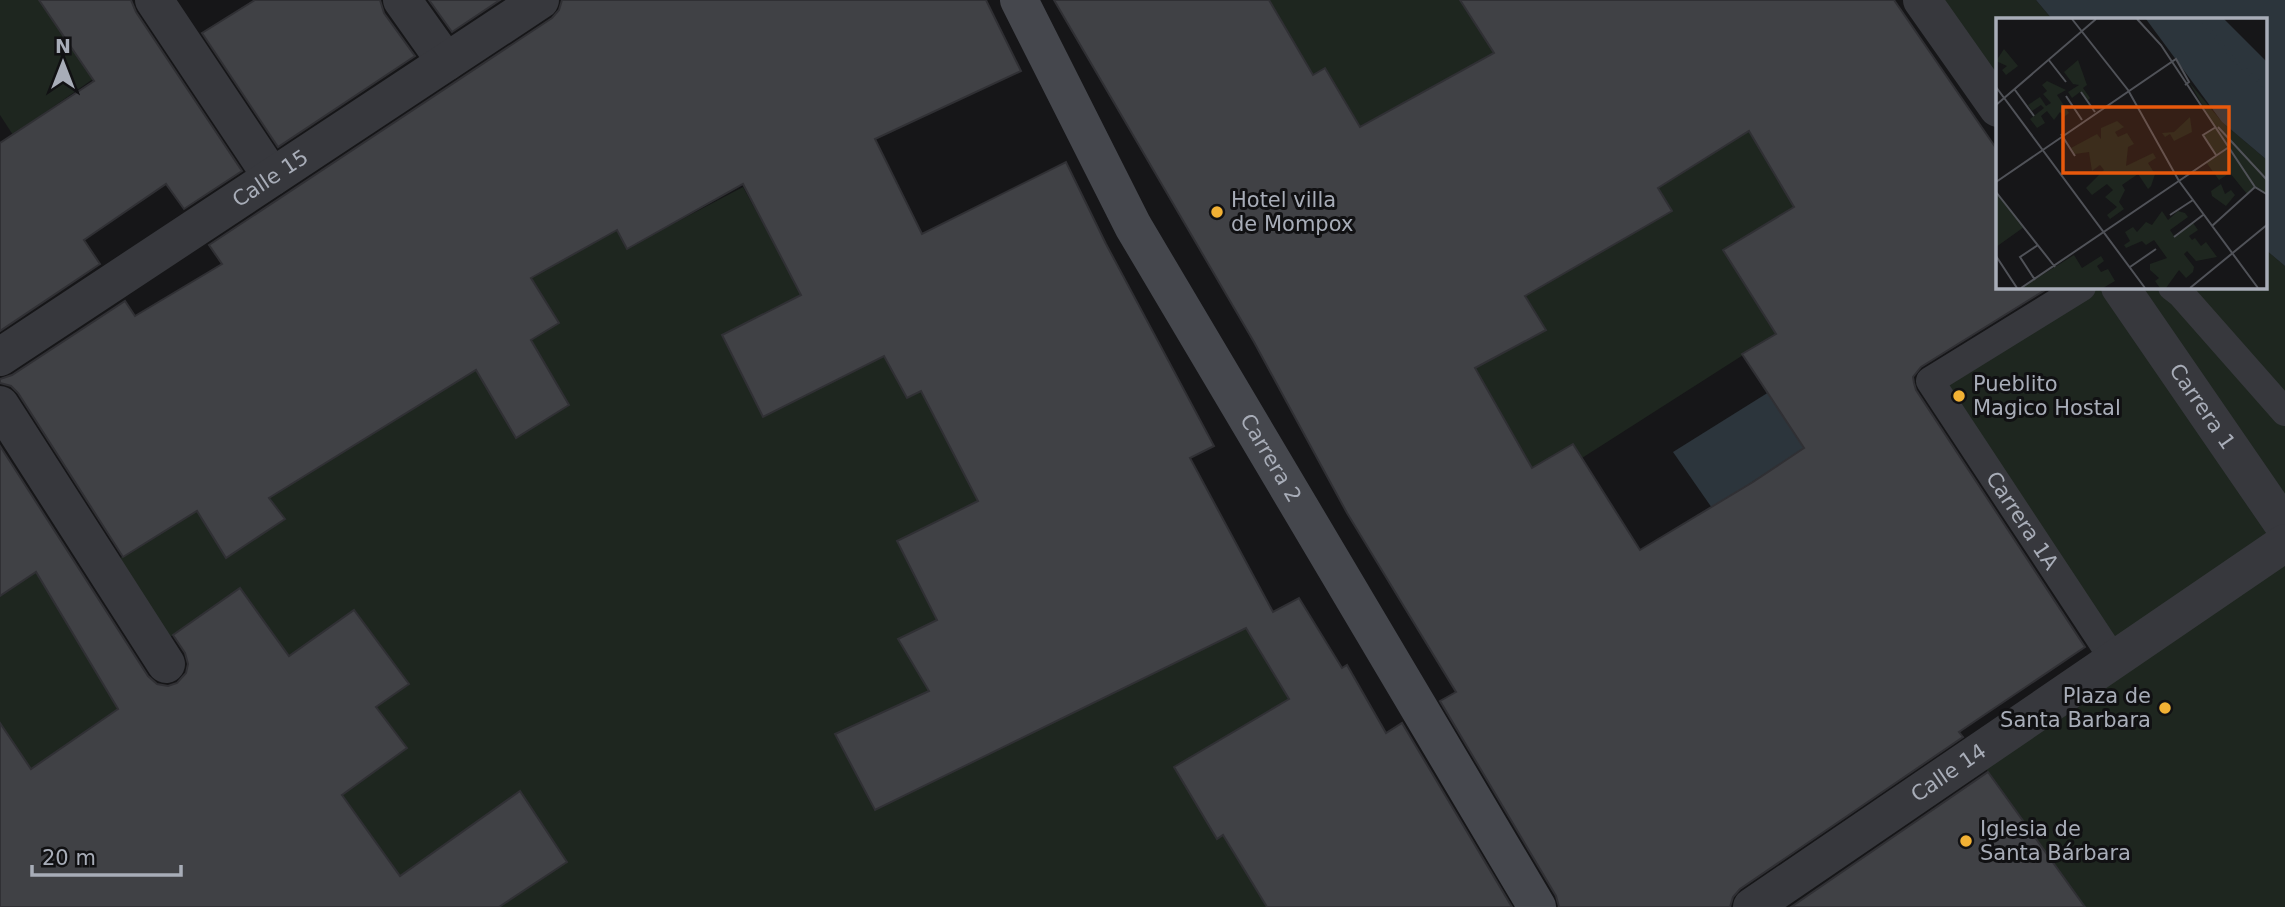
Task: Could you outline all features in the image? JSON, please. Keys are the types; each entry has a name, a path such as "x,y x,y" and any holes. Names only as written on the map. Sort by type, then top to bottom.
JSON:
{"main road":[{"name":"Carrera 2","path":"1019,0 1133,226 1537,907"}],"street":[{"path":"154,0 272,177"},
{"path":"402,0 446,62"},
{"name":"Calle 15","path":"0,357 540,0"},
{"path":"1922,0 1996,105"},
{"name":"Carrera 1","path":"2121,289 2285,527"},
{"path":"0,405 166,664"},
{"name":"Calle 14","path":"1752,907 2285,543"}],"lane":[{"name":"Carrera 1A","path":"2079,289 1930,381 2114,660"},
{"path":"2175,289 2285,412"}],"shaded area":[{"path":"0,0 41,0 93,79 13,135 0,115"},
{"path":"1269,0 1460,0 1494,53 1360,126 1325,68 1313,75"},
{"path":"1922,0 2036,0 2051,18 1996,18 1996,105"},
{"path":"2036,0 2285,0 2285,266 2268,252 2268,18 2051,18"},
{"path":"1749,131 1794,207 1723,250 1776,334 1582,458 1573,444 1532,468 1438,307 1475,368 1545,331 1525,296 1672,211 1657,187"},
{"path":"743,187 777,249 819,230 842,274 722,335 763,417 884,356 907,398 921,391 978,501 897,541 938,620 899,640 929,691 835,734 874,810 1246,628 1289,699 1174,767 1217,839 1223,835 1267,907 499,907 567,862 520,792 400,876 340,796 407,748 376,707 408,684 355,610 289,656 240,588 169,638 120,558 197,511 227,557 285,519 269,498 476,370 516,438 569,405 531,340 558,323 531,278 617,230 627,248"},
{"path":"2268,252 2285,266 2285,907 2085,907 1976,755 2114,660 1930,381 2079,289 2268,289"},
{"path":"1769,392 1804,448 1712,508 1673,452"},
{"path":"36,572 119,710 0,790 0,735 5,731 0,723 0,597"}],"building":[{"path":"39,0 131,0 136,12 242,171 184,209 166,184 84,240 100,264 0,331 0,143 94,81"},
{"path":"255,0 380,0 384,13 415,56 278,147 202,33"},
{"path":"429,0 500,0 452,32"},
{"path":"562,0 986,0 1021,71 875,139 922,234 1066,162 1106,244 1214,446 1190,458 1273,612 1299,598 1342,668 1347,665 1386,733 1402,723 1512,907 1267,907 1223,835 1217,839 1174,767 1289,699 1246,628 875,810 835,734 929,691 898,639 937,620 897,541 978,501 921,391 907,398 884,356 763,417 722,335 801,295 743,184 627,249 617,230 531,278 559,323 531,340 569,405 516,438 476,370 269,498 285,519 226,558 197,511 123,557 18,393 11,386 0,383 0,379 12,375 125,301 135,316 222,264 209,245 552,18 559,10"},
{"path":"1054,0 1269,0 1313,75 1325,68 1360,127 1494,53 1460,0 1894,0 1996,148 1996,289 2047,289 1921,367 1913,377 1916,390 2085,647 1959,732 1963,737 1740,889 1733,897 1730,907 1559,907 1556,896 1440,701 1456,692 1347,513 1254,342","holes":["1749,131 1794,207 1723,250 1776,334 1742,354 1804,448 1640,550 1573,444 1532,468 1475,368 1546,330 1525,296 1672,211 1658,188"]},
{"path":"0,446 148,676 157,684 168,686 177,683 186,673 188,664 185,653 173,635 240,588 289,656 354,610 409,684 376,707 407,748 342,795 400,876 520,791 567,862 499,907 0,907 0,723 31,769 118,709 36,572 0,596"},
{"name":"Iglesia de Santa Bárbara","path":"1988,772 2085,907 1791,907"}],"place":[{"name":"Hotel villa de Mompox","path":"1217,212"},
{"name":"Pueblito Magico Hostal","path":"1959,396"},
{"name":"Plaza de Santa Barbara","path":"2165,708"},
{"name":"Iglesia de Santa Bárbara","path":"1966,841"}]}
